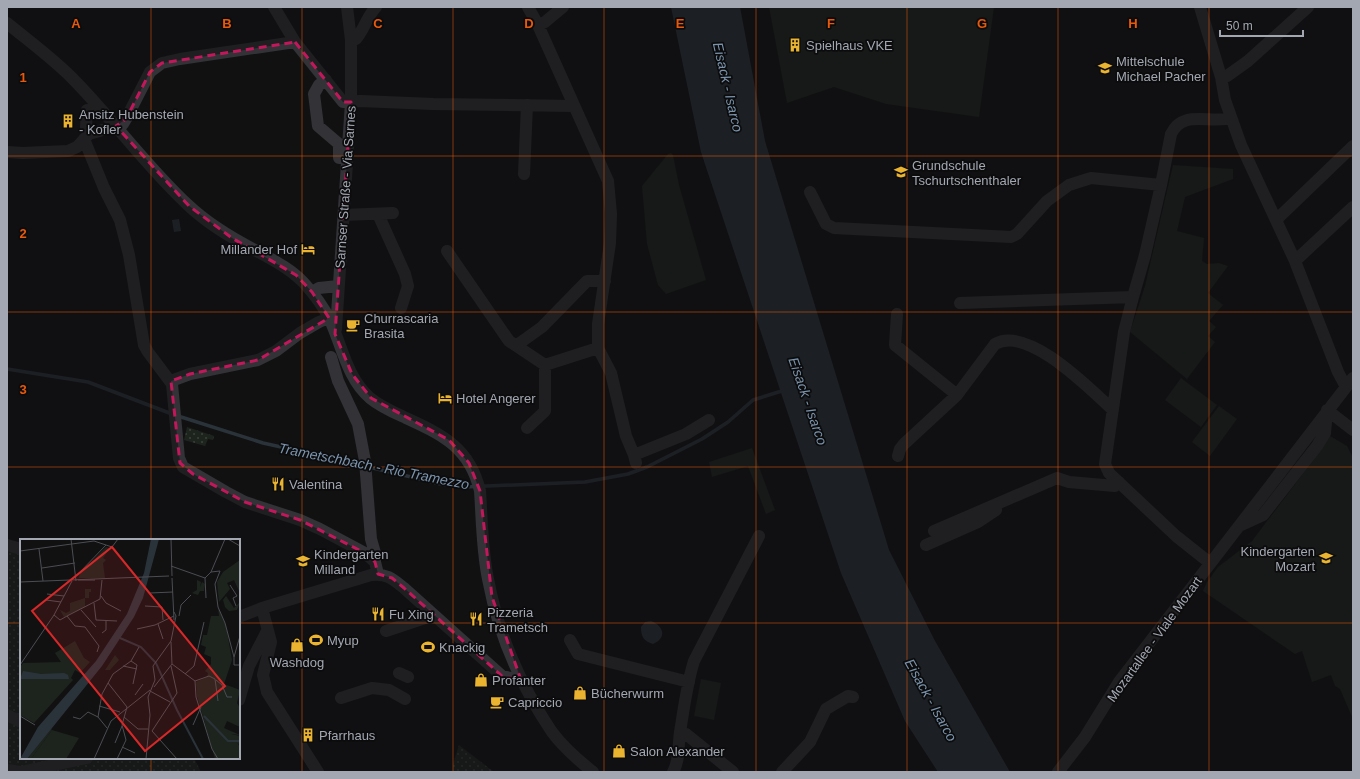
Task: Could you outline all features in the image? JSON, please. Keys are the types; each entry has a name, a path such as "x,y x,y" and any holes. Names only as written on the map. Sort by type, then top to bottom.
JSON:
{"street":[{"path":"274,7 296,42 344,102 360,101 433,104 574,106"},
{"name":"Sarnser Straße - Via Sarnes","path":"335,334 350,102 351,40 347,7"},
{"path":"351,40 356,39 368,15 376,7"},
{"path":"528,7 538,25 608,180 611,214 610,243 598,324 598,348 610,373 626,436 635,459 686,434 709,420"},
{"path":"538,25 545,22 563,7"},
{"path":"1200,7 1224,96 1241,145 1295,261 1338,372 1349,382 1328,410 1353,430"},
{"path":"1220,77 1227,76 1248,61 1308,7"},
{"path":"7,23 74,80 189,206 232,238 287,268 299,278 312,292 329,318 345,360 359,387 388,410 433,430 449,440 466,458 479,486 484,550 490,591 513,662 521,680 552,732 566,748 593,772"},
{"path":"7,152 24,153 68,151 77,146 87,136 123,124 150,72 162,63 296,42"},
{"path":"326,80 319,85 314,94 318,126 339,144 339,158"},
{"path":"524,174 527,105"},
{"path":"87,110 87,136 104,188 120,220 129,255 144,345 152,358 171,381 174,390 175,424 179,458 183,467 245,502 300,520 365,553 377,568 392,578 502,676 521,680"},
{"path":"1210,563 1176,536 1109,473 1105,464 1114,410 1124,332 1145,255 1171,134 1175,126 1189,119 1222,120 1231,118"},
{"path":"1276,220 1353,146"},
{"path":"810,192 826,224 834,228 1011,238 1017,234 1046,201 1069,185 1091,178 1161,185"},
{"path":"1295,261 1353,207"},
{"path":"343,214 393,213"},
{"path":"378,214 405,274 408,286 401,308"},
{"path":"447,251 509,340 545,365"},
{"path":"517,345 542,327 587,282 605,281"},
{"path":"312,292 319,288 338,286"},
{"path":"960,303 1133,296"},
{"path":"897,314 895,345 957,395"},
{"path":"171,381 190,374 258,360 276,351 300,333 329,318"},
{"path":"898,456 900,449 904,444 957,395 995,344 1002,340 1017,342 1044,352 1058,361 1114,410"},
{"path":"545,365 598,348"},
{"path":"240,617 262,608 371,575 377,568 371,539 365,461 358,424 338,381 331,357"},
{"path":"527,428 545,411 545,365"},
{"name":"Mozartallee - Viale Mozart","path":"1058,772 1085,737 1119,682 1238,527 1263,516 1312,453 1325,433 1328,410"},
{"path":"934,530 1057,478 1069,482 1115,486 1119,482"},
{"path":"926,546 978,522 1001,507 1051,486 1069,482"},
{"path":"673,772 678,758 680,733 694,661 759,536"},
{"path":"7,545 20,548"},
{"path":"262,608 271,642 263,676 266,692 318,772"},
{"path":"386,631 425,618"},
{"path":"240,697 249,666 267,631"},
{"path":"570,640 578,654 689,682"},
{"path":"341,698 372,688 389,690 405,699"},
{"path":"782,772 810,742 826,709 848,696 853,697"},
{"path":"7,715 20,722"},
{"path":"680,733 686,734 733,772"},
{"path":"7,770 21,772 82,759"}],"highlighted area":[{"path":"295,42 343,102 351,102 335,334 352,374 371,398 449,440 469,463 480,491 492,597 521,680 502,676 392,578 378,574 375,562 365,553 300,520 245,502 193,474 180,463 171,381 190,374 258,360 329,318 312,292 296,275 232,238 189,206 116,126 126,119 150,72 162,63"}],"shaded area":[{"path":"769,7 994,7 979,117 886,104 834,87 787,103"},
{"path":"671,153 673,155 679,185 706,280 666,294 658,285 647,244 642,186 668,154"},
{"path":"1173,165 1233,169 1233,179 1185,197 1177,231 1204,238 1202,261 1207,264 1219,263 1228,266 1208,293 1223,305 1209,321 1216,327 1208,336 1215,342 1187,379 1130,332 1145,286"},
{"path":"1181,378 1217,405 1201,427 1165,400"},
{"path":"1219,406 1237,419 1210,456 1192,442"},
{"path":"187,427 214,436 213,440 208,439 205,446 184,440"},
{"path":"1330,436 1347,446 1353,458 1353,719 1340,689 1335,686 1331,675 1312,682 1302,651 1295,654 1203,591 1207,582 1218,567 1252,541"},
{"path":"752,448 775,510 766,514 748,466 712,477 709,462"},
{"path":"7,543 20,548 20,759 194,759 201,772 7,772"},
{"path":"701,679 721,683 714,720 694,716"},
{"path":"459,745 494,772 453,772 453,764"}],"water":[{"name":"Eisack - Isarco","path":"671,7 740,7 765,141 889,550 935,641 1010,772 938,772 905,721 841,573 701,152"},
{"path":"179,219 181,231 174,232 172,220"},
{"path":"651,621 659,626 662,632 660,639 653,644 642,636 641,630 641,627 645,622"}],"waterway":[{"name":"Trametschbach - Rio Tramezzo","path":"7,369 88,382 172,414"},
{"name":"Trametschbach - Rio Tramezzo","path":"178,416 263,443 441,484 464,487 585,482 628,474 647,467 702,439 728,422 753,400 785,390"}],"place":[{"name":"Spielhaus VKE","path":"795,45"},
{"name":"Mittelschule Michael Pacher","path":"1105,68"},
{"name":"Ansitz Hubenstein - Kofler","path":"68,121"},
{"name":"Grundschule Tschurtschenthaler","path":"901,172"},
{"name":"Millander Hof","path":"308,249"},
{"name":"Churrascaria Brasita","path":"353,325"},
{"name":"Hotel Angerer","path":"445,398"},
{"name":"Valentina","path":"278,484"},
{"name":"Kindergarten Mozart","path":"1326,558"},
{"name":"Kindergarten Milland","path":"303,561"},
{"name":"Fu Xing","path":"378,614"},
{"name":"Pizzeria Trametsch","path":"476,619"},
{"name":"Myup","path":"316,640"},
{"name":"Washdog","path":"297,645"},
{"name":"Knackig","path":"428,647"},
{"name":"Profanter","path":"481,680"},
{"name":"Bücherwurm","path":"580,693"},
{"name":"Capriccio","path":"497,702"},
{"name":"Pfarrhaus","path":"308,735"},
{"name":"Salon Alexander","path":"619,751"}]}
